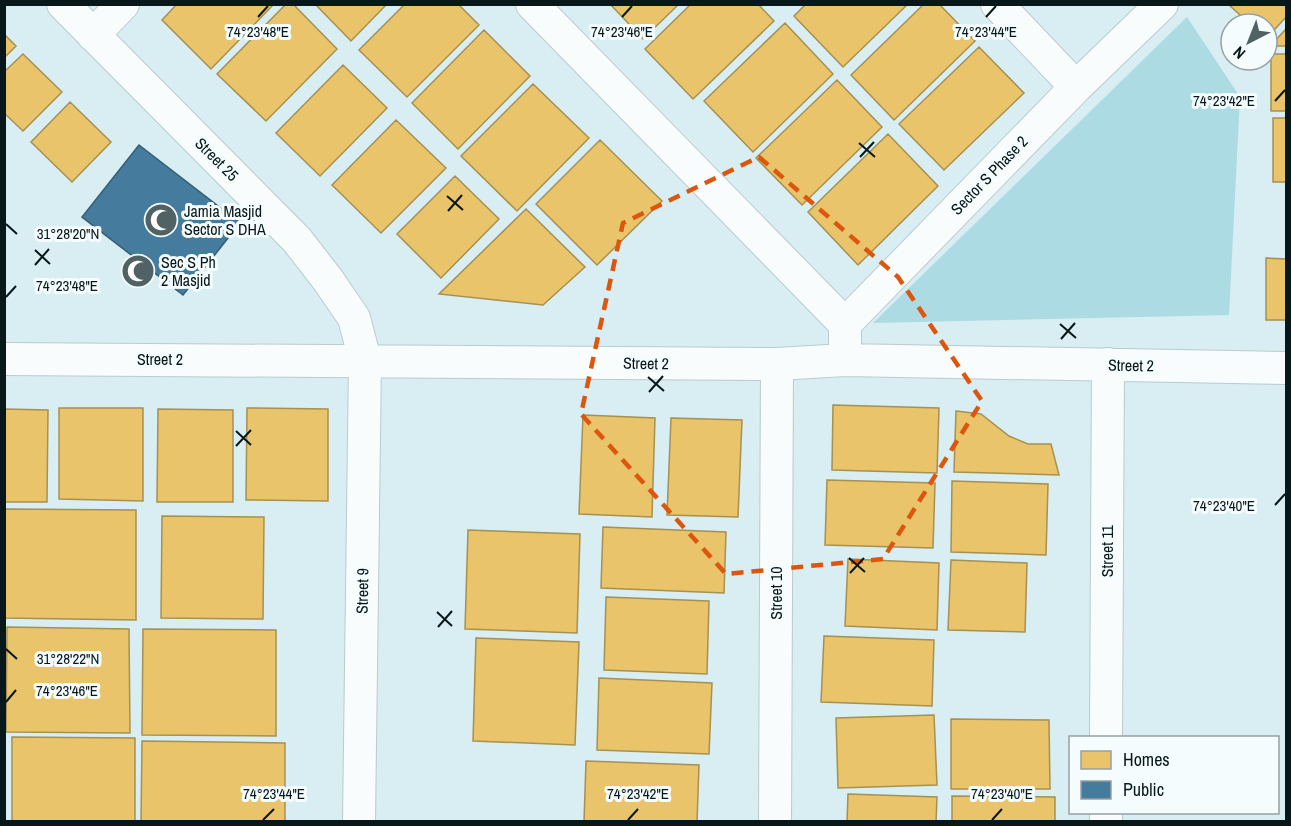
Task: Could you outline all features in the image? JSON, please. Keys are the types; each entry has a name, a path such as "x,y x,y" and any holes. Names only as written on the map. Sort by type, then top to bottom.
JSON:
{"street":[{"name":"Street 25","path":"63,4 297,240 354,318 365,360"},
{"path":"93,35 123,4"},
{"path":"532,4 844,324 845,360"},
{"path":"998,4 1076,87"},
{"name":"Sector S Phase 2","path":"844,324 1076,87 1162,4"},
{"name":"Street 2","path":"4,358 777,364 845,360 1287,368"},
{"name":"Street 9","path":"358,822 365,360"},
{"name":"Street 10","path":"775,822 777,364"},
{"name":"Street 11","path":"1106,736 1108,364"}],"highlighted area":[{"path":"759,157 898,277 982,401 883,559 726,574 581,414 623,223"}],"shaded area":[{"path":"1187,17 1219,65 1219,72 1223,72 1240,97 1229,315 873,323"}],"building: Homes":[{"path":"177,4 274,4 211,69 162,20"},
{"path":"286,4 293,4 337,49 266,121 217,74"},
{"path":"315,4 387,4 351,41"},
{"path":"405,4 458,4 479,25 407,97 359,50"},
{"path":"610,4 679,4 643,39"},
{"path":"691,4 758,4 774,21 693,99 645,49"},
{"path":"806,4 908,4 843,67 794,16"},
{"path":"924,4 939,4 975,41 894,120 851,75"},
{"path":"1228,4 1286,4 1286,17 1279,25 1279,12 1237,12"},
{"path":"785,23 833,74 753,152 704,101"},
{"path":"1286,29 1286,46 1279,46 1279,36"},
{"path":"484,30 530,76 458,149 412,103"},
{"path":"4,34 16,46 4,58"},
{"path":"979,47 1024,93 944,170 899,124"},
{"path":"23,54 62,92 23,131 4,113 4,72"},
{"path":"1279,54 1286,54 1286,111 1271,111 1271,72 1279,72"},
{"path":"343,65 387,108 320,176 276,133"},
{"path":"837,80 882,127 802,205 756,158"},
{"path":"533,84 589,138 517,211 461,156"},
{"path":"70,102 111,142 72,182 31,142"},
{"path":"1273,118 1286,118 1286,182 1273,182"},
{"path":"396,120 446,168 381,233 332,185"},
{"path":"888,134 938,186 858,265 808,212"},
{"path":"600,140 662,201 597,265 536,204"},
{"path":"455,176 499,219 441,278 397,234"},
{"path":"526,209 585,267 543,305 439,294"},
{"path":"1266,258 1286,259 1286,320 1266,320"},
{"path":"833,405 939,408 937,473 832,470"},
{"path":"59,408 143,408 143,501 59,499"},
{"path":"247,408 328,409 328,501 246,500"},
{"path":"4,409 48,410 47,502 4,502"},
{"path":"158,409 233,410 233,502 157,502"},
{"path":"956,411 981,414 1009,436 1028,444 1051,444 1059,475 954,472"},
{"path":"583,415 655,418 652,517 579,514"},
{"path":"671,418 742,420 738,517 667,515"},
{"path":"827,480 935,483 933,548 825,545"},
{"path":"952,481 1048,484 1046,555 951,552"},
{"path":"4,509 136,510 136,620 4,618"},
{"path":"162,516 264,517 263,619 161,618"},
{"path":"603,527 726,532 724,593 601,588"},
{"path":"468,530 580,534 577,633 465,629"},
{"path":"848,559 939,563 937,630 845,626"},
{"path":"951,560 1027,563 1025,632 948,630"},
{"path":"606,597 709,601 707,674 604,670"},
{"path":"7,627 129,629 130,733 6,732"},
{"path":"143,629 276,630 276,736 142,735"},
{"path":"824,636 934,640 932,706 821,702"},
{"path":"476,638 579,642 575,745 473,741"},
{"path":"599,678 712,683 709,754 597,750"},
{"path":"934,715 937,785 838,788 836,718"},
{"path":"951,719 1049,720 1050,789 951,789"},
{"path":"12,737 135,738 135,822 12,822"},
{"path":"142,741 285,743 285,822 141,822"},
{"path":"586,761 699,765 697,822 584,822"},
{"path":"848,794 937,797 936,822 847,822"},
{"path":"952,796 1055,797 1055,822 952,822"}],"building: Public":[{"name":"Jamia Masjid Sector S DHA","path":"139,145 240,223 183,295 82,217"}],"place":[{"name":"Jamia Masjid Sector S DHA","path":"161,220"},
{"name":"Sec S Ph 2 Masjid","path":"138,271"}]}
